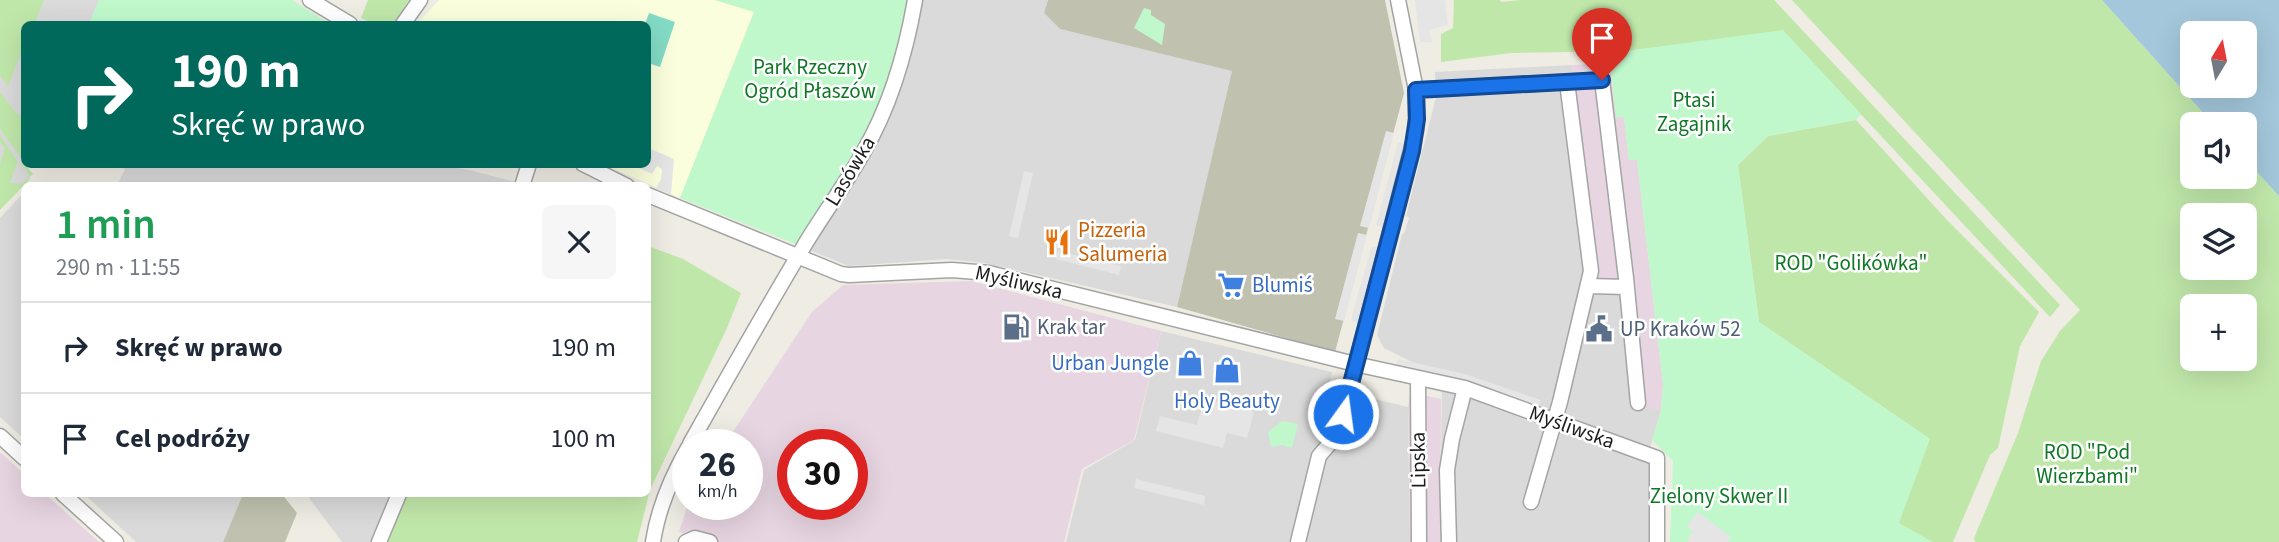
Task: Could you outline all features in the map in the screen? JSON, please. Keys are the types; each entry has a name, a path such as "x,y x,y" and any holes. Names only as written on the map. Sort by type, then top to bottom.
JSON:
{"street":[{"path":"310,0 344,21"},
{"path":"405,21 420,0"},
{"name":"Lasówka","path":"699,429 798,257 865,150 882,115 910,27 915,0"},
{"path":"1298,542 1318,460 1323,450 1338,434 1412,151 1417,119 1416,90 1398,0"},
{"path":"1416,90 1602,80 1638,403"},
{"path":"1531,502 1555,421 1591,271 1567,82"},
{"path":"591,168 619,182"},
{"name":"Myśliwska","path":"651,196 798,257 849,275 952,270 989,274 1465,388 1657,458 1657,542"},
{"path":"1589,286 1626,287"},
{"name":"Lipska","path":"1418,378 1419,542"},
{"path":"1449,542 1447,470 1465,388"},
{"path":"0,436 21,455"},
{"name":"Lasówka","path":"653,542 662,503 672,477"},
{"path":"66,497 116,542"},
{"path":"379,542 398,497"},
{"path":"686,542 695,538 710,542"}],"shaded area":[{"path":"0,0 99,0 90,21 21,21 21,168 28,168 33,174 25,182 21,182 18,189 0,198"},
{"path":"439,0 715,0 754,12 680,198 651,185 651,182 644,182 612,168 651,168 651,21 420,21"},
{"path":"919,0 1048,0 1044,13 1060,29 1233,71 1177,307 985,263 947,259 849,266 809,250"},
{"path":"1048,0 1385,0 1404,93 1335,352 1177,307 1232,71 1060,29 1044,13"},
{"path":"1415,0 1445,0 1448,25 1429,30 1432,42 1420,42"},
{"path":"1610,64 1616,116 1624,116 1629,160 1637,159 1663,384 1661,411 1643,406 1629,281 1600,277 1572,65"},
{"path":"1572,65 1600,277 1629,281 1643,405 1661,411 1647,459 1655,468 1654,542 1440,542 1442,377 1384,348 1377,335 1402,234 1409,218 1406,216 1436,97 1435,72"},
{"path":"1386,131 1394,133 1369,228 1360,226"},
{"path":"1398,142 1407,144 1385,228 1376,225"},
{"path":"651,149 674,159 671,194 656,188 662,169 657,166 652,174 639,168 651,168"},
{"path":"123,168 456,168 516,182 119,182 125,169"},
{"path":"1024,171 1033,173 1018,238 1009,236"},
{"path":"21,195 21,436 0,417 0,218"},
{"path":"1358,233 1367,235 1344,321 1335,319"},
{"path":"1371,247 1380,247 1359,324 1351,320"},
{"path":"1058,251 1121,266 1119,275 1056,259"},
{"path":"971,281 1161,331 1134,440 1082,469 1064,542 718,542 679,532 683,520 763,520 763,429 735,429 812,312 843,285"},
{"path":"1161,331 1332,372 1329,388 1408,407 1410,542 1066,542 1084,470 1135,440"},
{"path":"1398,359 1465,374 1541,400 1538,407 1463,381 1396,366"},
{"path":"1410,392 1441,399 1440,542 1410,542"},
{"path":"1204,399 1254,412 1247,438 1227,433 1223,448 1156,431 1160,416 1197,425"},
{"path":"0,452 21,471 21,497 48,497 99,542 0,542"},
{"path":"1136,479 1205,496 1204,505 1134,488"},
{"path":"87,497 242,497 223,542 136,542"},
{"path":"242,497 284,497 297,513 285,542 223,542"},
{"path":"308,497 392,497 373,542 342,542"},
{"path":"1698,512 1731,537 1728,542 1687,540 1693,532 1687,526"}],"green space":[{"path":"0,0 44,0 35,21 21,21 21,54 8,86 0,76"},
{"path":"99,0 292,0 325,21 90,21"},
{"path":"368,0 409,0 396,21 368,21 361,18"},
{"name":"Park Rzeczny Ogród Płaszów","path":"715,0 913,0 909,27 864,150 803,247 680,198 754,12"},
{"path":"1454,0 1774,0 2060,305 2050,317 1840,92 1625,51 1511,53 1441,62 1441,34 1453,28"},
{"name":"ROD \"Pod Wierzbami\"","path":"1792,0 2102,0 2180,87 2180,98 2190,98 2202,112 2180,112 2180,189 2257,189 2257,172 2279,196 2279,542 1975,542 1974,538 2018,433 2041,361 2060,331 2080,310"},
{"path":"1144,8 1151,10 1151,15 1165,24 1162,45 1134,28"},
{"path":"649,13 675,22 660,67 651,64 651,21 646,21"},
{"name":"Ptasi Zagajnik","path":"1783,30 1861,114 1856,120 1768,136 1738,165 1759,322 1930,439 1899,523 1933,542 1670,542 1673,461 1652,440 1661,411 1663,384 1637,160 1629,160 1624,117 1616,117 1609,52"},
{"path":"0,92 21,116 21,158 0,129"},
{"name":"ROD \"Golikówka\"","path":"1856,120 1946,219 2039,312 2020,346 1998,448 1990,455 1953,542 1763,542 1930,439 1759,322 1738,165 1768,136"},
{"path":"0,135 18,162 10,183 21,184 21,188 0,210 0,164 5,148 0,142"},
{"path":"651,247 683,259 741,293 679,429 672,429 672,444 651,488"},
{"path":"1282,421 1298,424 1292,448 1283,445 1271,447 1268,432"},
{"path":"406,497 648,497 637,542 386,542"}],"water":[{"path":"2102,0 2279,0 2279,196 2257,172 2257,112 2202,112 2190,98 2258,98 2258,21 2180,21 2180,87"}],"place":[{"name":"Pizzeria Salumeria","path":"1057,242"},
{"name":"Blumiś","path":"1231,285"},
{"name":"Krak tar","path":"1016,327"},
{"name":"UP Kraków 52","path":"1599,329"},
{"name":"Urban Jungle","path":"1190,363"},
{"name":"Holy Beauty","path":"1227,370"}],"route":[{"path":"1343,414 1412,151 1417,119 1416,90 1602,80"}],"park label":[{"name":"Zielony Skwer II","path":"1719,496"}]}
